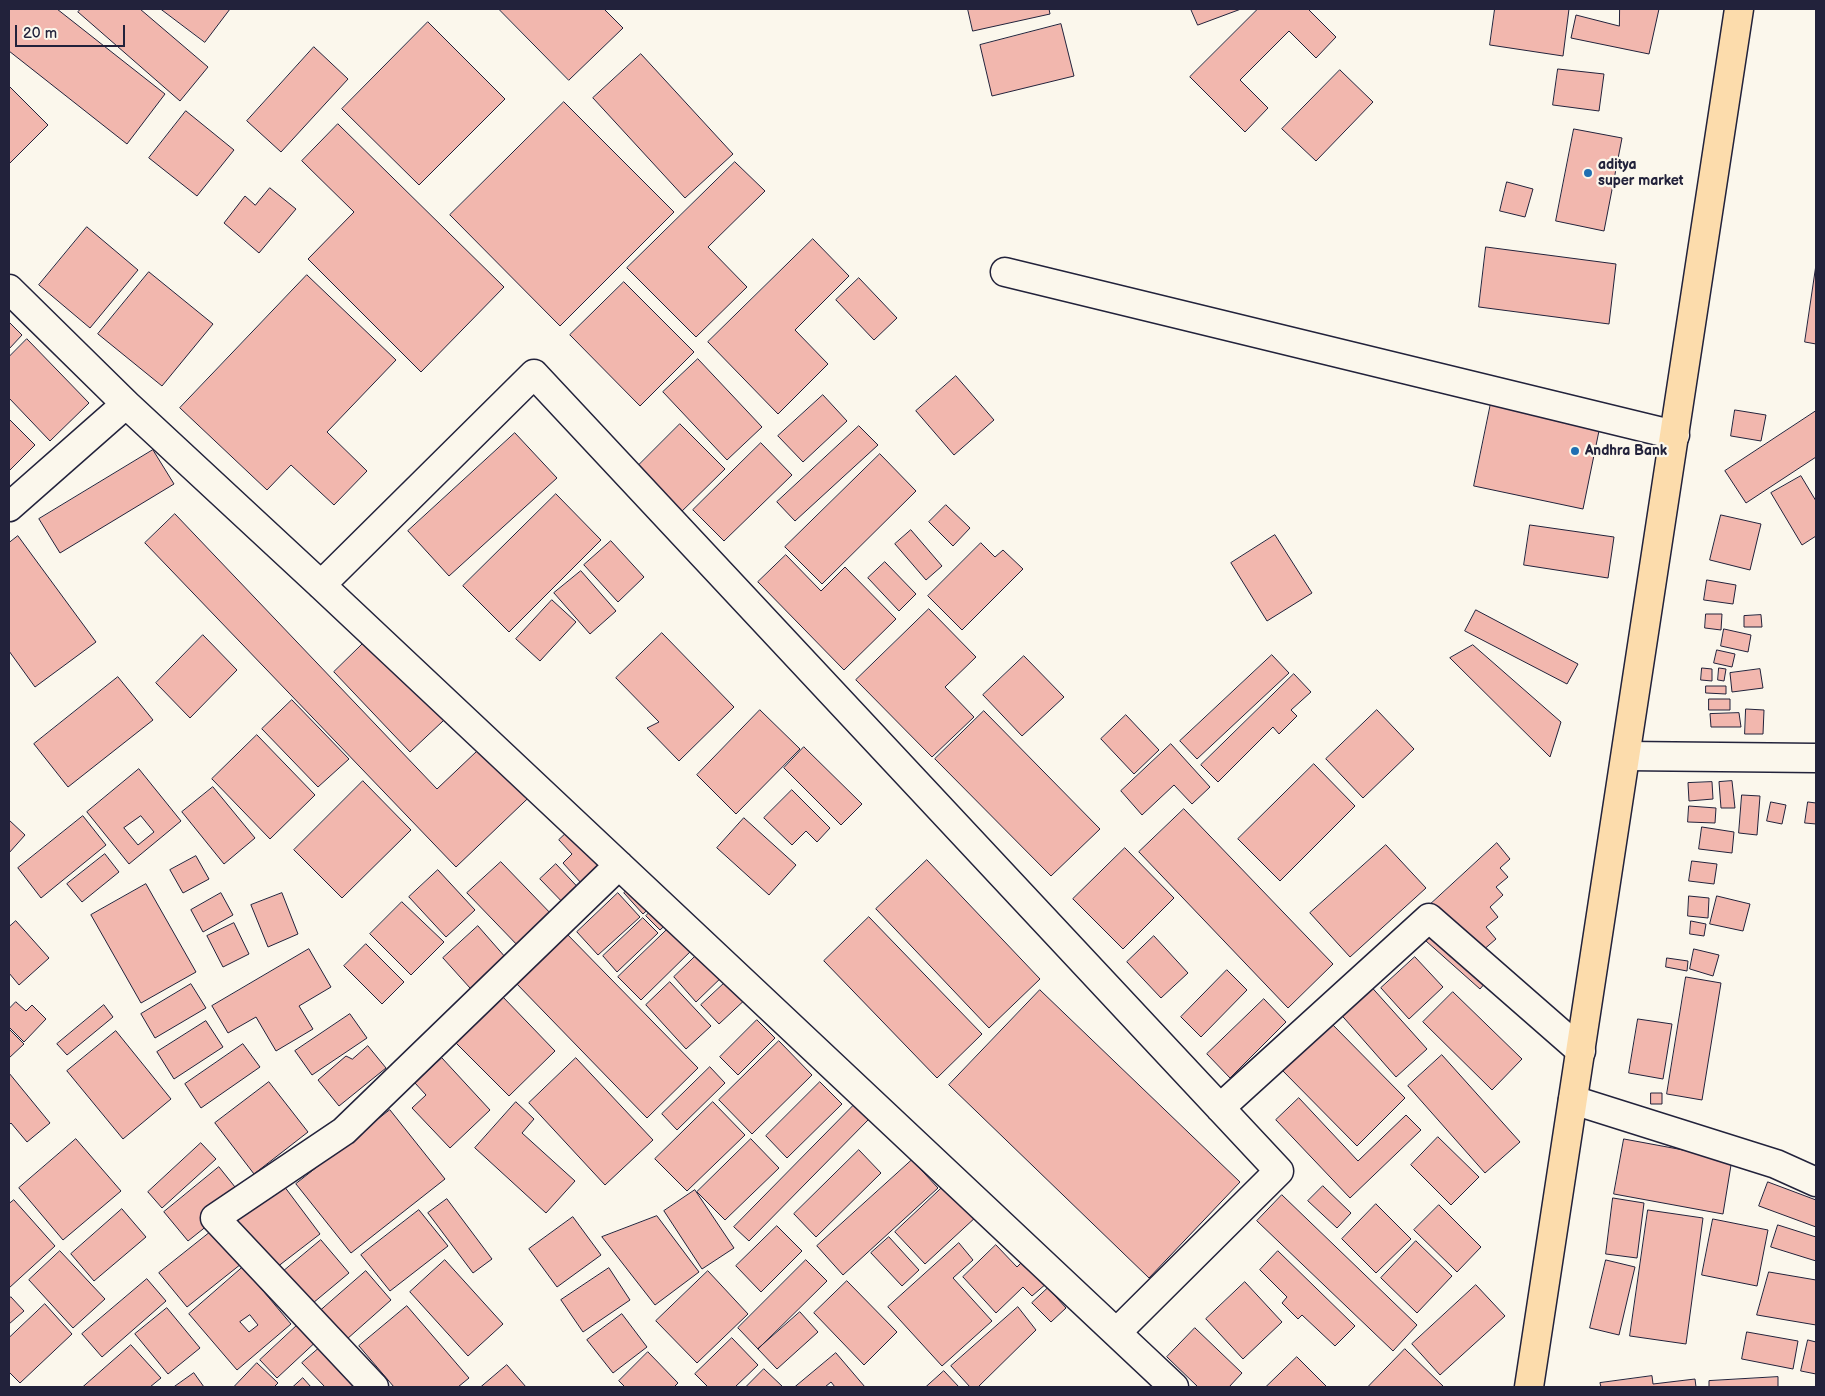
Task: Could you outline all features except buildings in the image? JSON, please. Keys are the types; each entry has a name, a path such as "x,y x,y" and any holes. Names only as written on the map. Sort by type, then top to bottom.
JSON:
{"highway":[{"path":"1529,1387 1739,9"}],"street":[{"path":"1005,272 1675,435"},
{"path":"9,289 126,404 1174,1387"},
{"path":"321,585 534,374 1279,1171 1117,1332"},
{"path":"9,507 126,404"},
{"path":"1626,756 1816,758"},
{"path":"374,1387 215,1218 344,1131 619,865"},
{"path":"1220,1108 1429,918 1581,1051"},
{"path":"1573,1100 1776,1164 1816,1182"}],"place":[{"name":"aditya super market","path":"1588,173"},
{"name":"Andhra Bank","path":"1575,451"}]}
